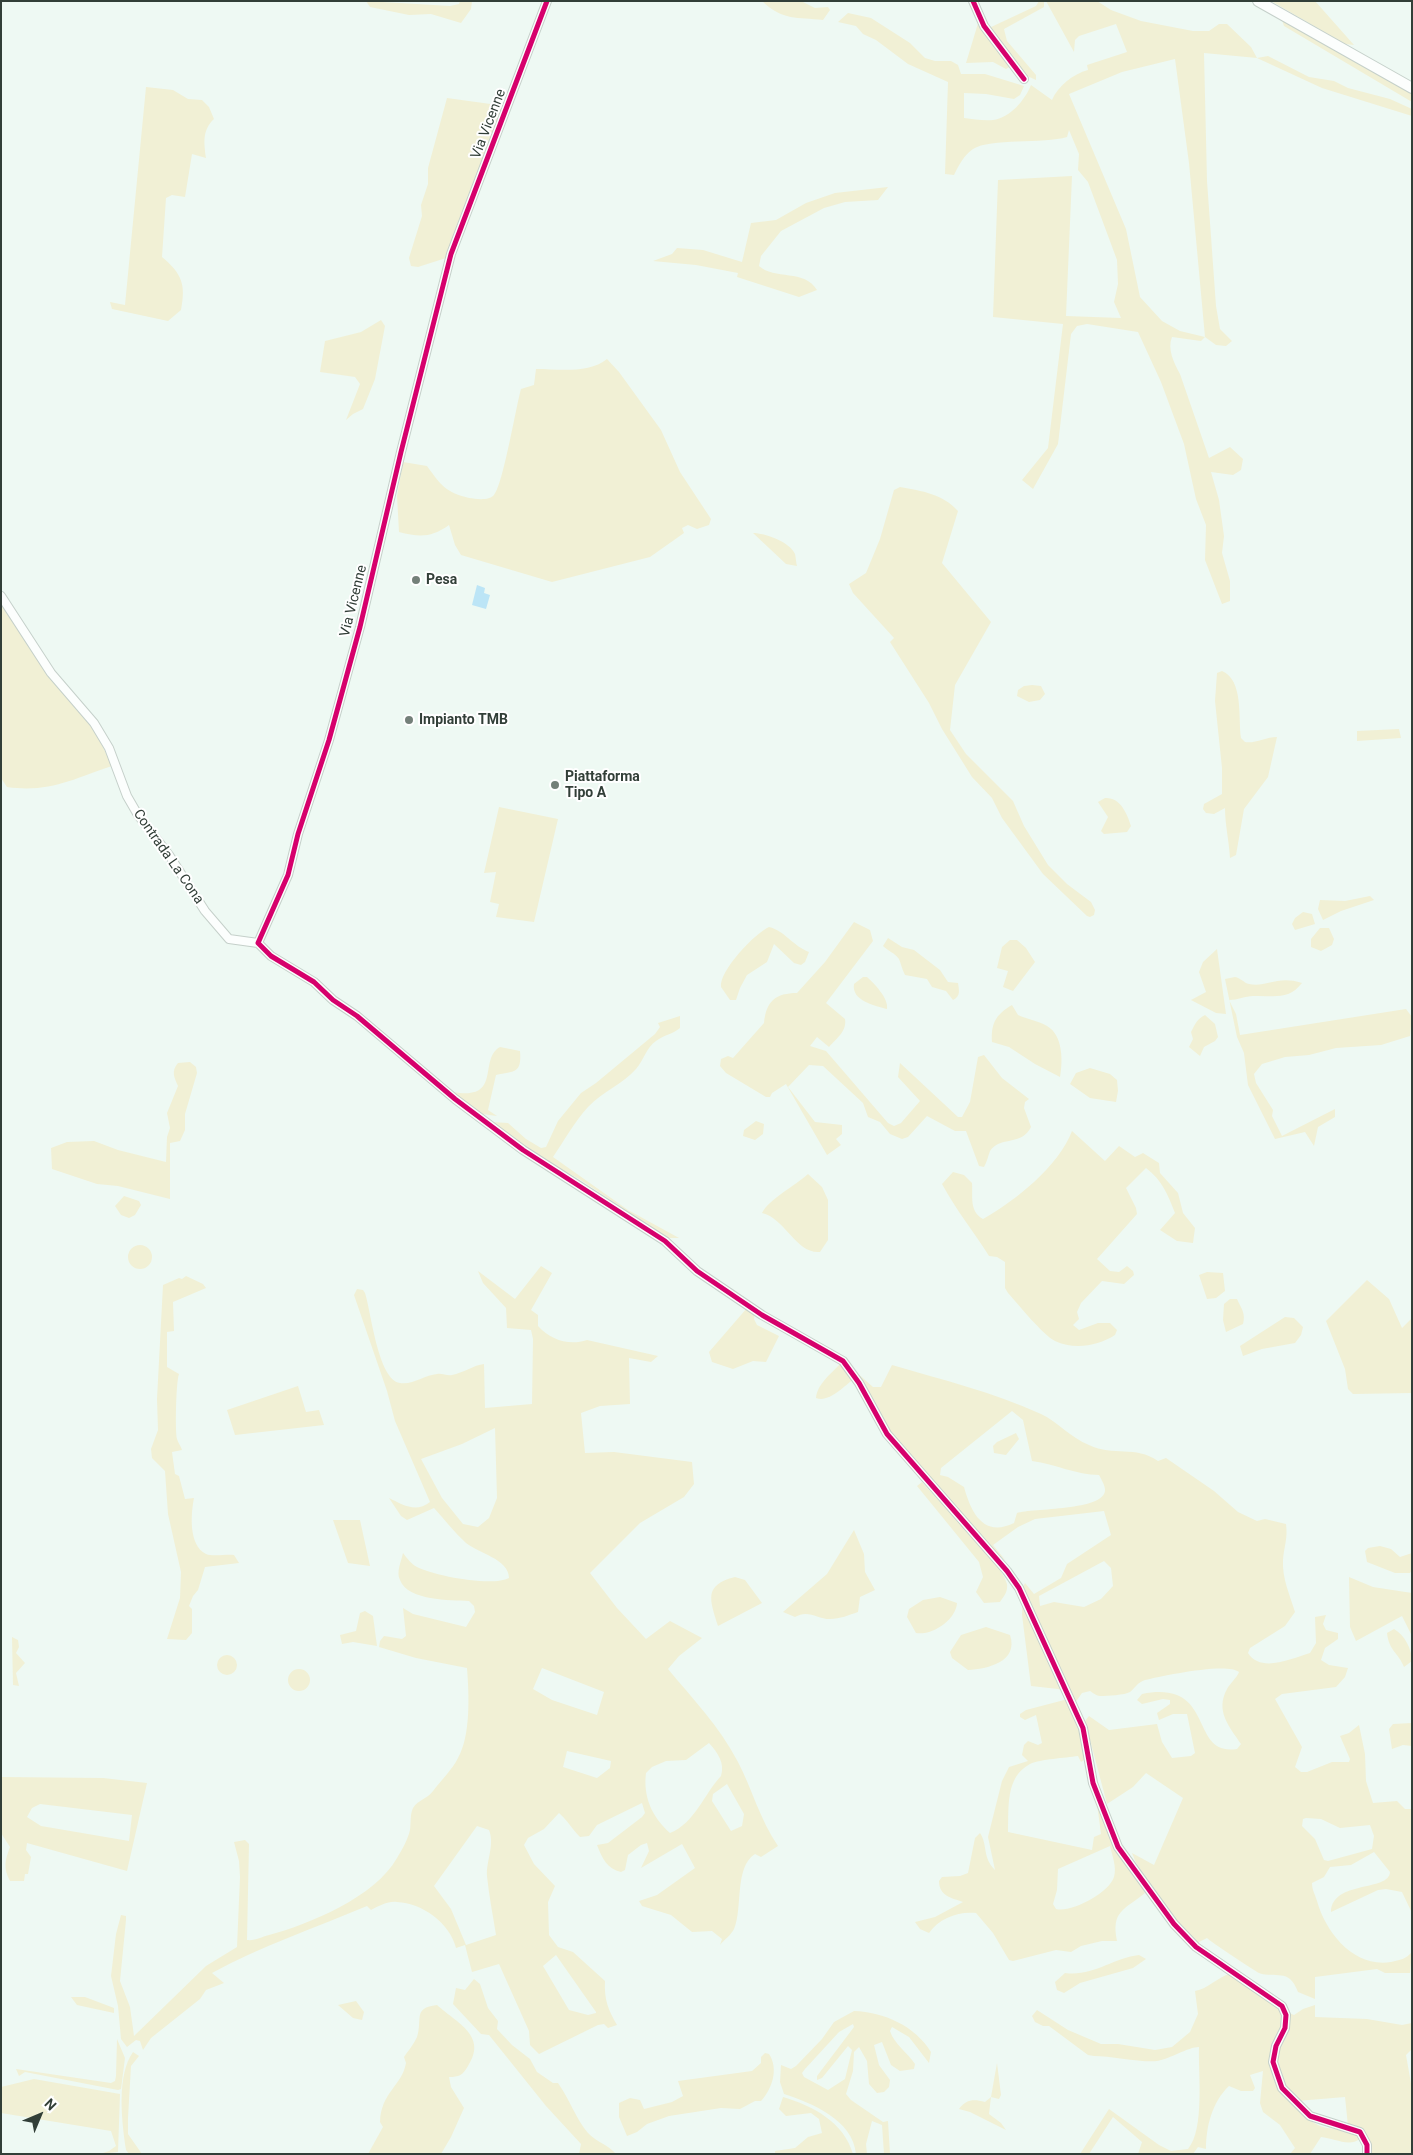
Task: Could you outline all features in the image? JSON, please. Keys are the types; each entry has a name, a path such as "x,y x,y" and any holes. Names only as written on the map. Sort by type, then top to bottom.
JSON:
{"main road":[{"path":"1258,1 1412,88"}],"street":[{"name":"Via Vicenne","path":"258,943 288,875 298,834 329,740 360,627 399,461 451,256 547,1"},
{"path":"973,1 984,26 1024,79"},
{"name":"Contrada La Cona","path":"1,596 51,672 94,723 109,748 127,796 138,815 169,855 205,911 229,939 258,943"},
{"path":"258,943 270,956 314,982 456,1100 524,1150 665,1241 697,1271 762,1315 843,1361 859,1384 887,1434 1007,1571 1019,1588 1083,1728 1093,1783 1118,1847 1174,1924 1196,1947 1282,2006 1286,2015 1285,2028 1276,2046 1273,2062 1282,2088 1310,2116 1360,2132 1367,2145 1367,2154"}],"green space":[{"path":"366,1 450,6 459,4 460,1 472,1 471,9 461,23 431,14 409,15 370,7"},
{"path":"762,1 801,1 815,8 828,7 830,10 823,20 798,18 777,12"},
{"path":"1039,1 1044,1 1044,7 1004,29 1007,41 1036,75 1036,80 1025,75 989,28 1036,6"},
{"path":"1046,1 1097,1 1111,10 1141,21 1193,31 1209,31 1219,24 1227,24 1251,47 1257,58 1204,53 1207,181 1216,306 1220,329 1232,341 1226,346 1216,345 1205,337 1201,341 1172,337 1170,346 1209,458 1230,447 1243,459 1241,470 1233,475 1211,472 1219,500 1224,536 1222,553 1230,581 1230,601 1222,604 1205,560 1206,525 1196,499 1184,444 1161,382 1138,332 1087,324 1077,326 1071,334 1058,444 1033,489 1022,480 1048,448 1063,324 993,317 998,180 1072,176 1066,316 1121,318 1114,302 1118,284 1117,260 1088,182 1078,170 1079,154 1069,130 1067,137 1057,139 992,143 981,146 967,154 954,175 945,174 948,82 908,64 876,40 863,34 856,26 838,22 848,13 871,18 910,43 925,58 935,61 951,61 958,65 961,74 985,74 1024,86 1020,95 1014,99 986,94 964,93 964,118 978,120 999,119 1005,116 1021,102 1031,85 1052,100 1067,81 1077,74 1088,70 1087,65 1127,52 1116,24 1079,36 1075,40 1074,52","holes":["1175,59 1189,163 1205,337 1180,331 1162,321 1140,297 1126,229 1069,94 1122,72"]},
{"path":"1271,1 1315,1 1354,45 1345,44"},
{"path":"979,20 1011,66 1006,69 993,62 966,63"},
{"path":"1282,20 1412,91 1412,102 1284,26"},
{"path":"1268,56 1309,77 1334,81 1348,88 1390,99 1412,109 1412,116 1322,88 1257,58"},
{"path":"146,87 173,90 188,99 202,100 209,107 214,119 206,132 204,142 206,158 192,154 185,197 172,195 166,198 162,257 178,274 183,293 181,310 168,321 112,309 110,302 125,305"},
{"path":"447,98 505,106 446,258 418,267 411,266 409,258 422,216 421,205 428,184 428,168"},
{"path":"888,187 878,200 845,202 824,208 781,231 761,256 759,266 773,273 805,279 817,290 799,297 737,277 738,273 696,265 653,261 672,254 677,248 703,250 742,262 751,223 776,220 806,203 835,193"},
{"path":"381,320 385,326 375,379 363,409 346,420 360,384 355,377 320,372 325,341 361,332"},
{"path":"607,359 619,372 661,430 680,472 711,519 709,525 697,529 688,525 682,528 684,533 650,557 552,582 461,555 455,545 449,525 425,535 399,532 397,496 403,462 427,466 444,487 454,493 475,499 492,497 498,488 501,477 521,389 534,385 536,369 582,369 600,364"},
{"path":"900,487 939,497 958,511 942,563 991,622 955,685 950,730 966,754 1013,801 1024,826 1048,865 1067,884 1091,902 1095,910 1094,915 1090,917 1043,874 1002,818 992,798 972,777 942,729 929,703 890,642 894,638 853,593 849,584 866,573 880,539 894,490"},
{"path":"753,533 770,536 783,542 795,554 797,566 786,564"},
{"path":"1,602 94,728 112,766 61,784 36,788 7,787 1,778"},
{"path":"1222,671 1229,676 1237,691 1241,738 1245,742 1249,742 1277,737 1268,777 1244,809 1236,855 1230,858 1225,808 1214,814 1206,813 1203,809 1204,804 1222,794 1222,768 1215,701 1217,673"},
{"path":"1024,686 1041,686 1045,694 1040,700 1029,702 1017,696 1018,690"},
{"path":"1399,729 1401,738 1357,741 1357,731"},
{"path":"1105,798 1115,800 1122,807 1131,826 1127,832 1104,834 1101,831 1108,817 1098,802"},
{"path":"499,807 558,819 534,922 496,917 499,904 490,902 496,872 484,873"},
{"path":"1370,896 1374,900 1341,911 1323,920 1318,909 1320,900 1345,901"},
{"path":"1303,912 1312,914 1315,924 1295,930 1292,924 1295,918"},
{"path":"854,922 870,930 873,941 826,1003 845,1019 844,1027 841,1034 829,1047 817,1037 810,1046 826,1051 888,1123 894,1126 901,1123 920,1101 898,1077 900,1063 958,1117 962,1117 970,1102 978,1057 984,1055 1002,1078 1029,1099 1025,1102 1024,1108 1031,1127 1022,1137 994,1146 984,1167 979,1166 966,1131 955,1131 927,1116 908,1137 902,1139 890,1134 880,1122 868,1117 863,1103 823,1066 809,1065 788,1087 815,1122 842,1125 842,1134 836,1139 841,1145 827,1155 786,1084 772,1093 770,1097 766,1097 726,1073 720,1066 721,1059 728,1056 733,1058 764,1023 767,1009 773,1000 783,995 797,993 825,962"},
{"path":"769,927 780,932 809,952 805,962 801,965 794,963 774,944 767,962 747,975 736,1000 730,1000 721,987 726,972 747,944"},
{"path":"1320,928 1329,928 1334,939 1332,945 1321,951 1311,947 1311,939"},
{"path":"888,938 902,947 914,950 940,970 948,982 958,983 959,993 957,997 953,1000 946,991 932,987 927,979 905,975 896,955 883,946"},
{"path":"1010,940 1017,940 1026,948 1035,962 1013,991 1003,987 1008,971 997,968 1002,947"},
{"path":"1217,949 1226,1014 1216,1013 1191,1000 1206,992 1199,972 1203,962"},
{"path":"863,977 867,977 881,992 886,1001 887,1009 865,1002 856,995 854,984"},
{"path":"1235,977 1255,985 1286,980 1302,983 1297,989 1286,995 1250,996 1229,1000 1225,979"},
{"path":"1230,1001 1236,1014 1240,1035 1406,1009 1412,1017 1410,1036 1381,1045 1336,1048 1309,1055 1285,1057 1262,1064 1254,1074 1256,1083 1273,1110 1272,1116 1282,1136 1335,1109 1335,1117 1318,1127 1314,1146 1305,1132 1275,1139 1248,1085 1244,1053 1237,1037"},
{"path":"1012,1005 1018,1015 1044,1024 1056,1036 1061,1049 1060,1077 1009,1047 992,1042 992,1030 995,1021 1002,1012"},
{"path":"1205,1015 1215,1024 1218,1037 1215,1041 1204,1047 1200,1056 1189,1047 1193,1039 1192,1029 1198,1020"},
{"path":"680,1016 680,1028 653,1044 639,1066 631,1074 588,1107 553,1157 628,1210 679,1238 668,1238 579,1179 549,1163 491,1122 508,1123 526,1139 541,1148 546,1147 558,1121 581,1093 596,1083 655,1034 660,1027 658,1023"},
{"path":"500,1047 520,1051 520,1064 512,1072 496,1075 488,1110 497,1116 482,1114 453,1092 468,1093 478,1090 484,1085 490,1060"},
{"path":"190,1062 196,1067 197,1073 185,1114 185,1130 180,1141 170,1143 170,1199 118,1186 97,1184 52,1169 51,1148 67,1142 94,1141 118,1150 166,1162 167,1137 170,1128 167,1113 178,1086 174,1077 174,1069 178,1063"},
{"path":"1090,1068 1110,1074 1117,1080 1116,1102 1090,1098 1070,1084 1076,1073"},
{"path":"756,1121 764,1124 763,1134 755,1140 743,1136 744,1130"},
{"path":"1072,1131 1105,1161 1119,1146 1135,1157 1143,1153 1159,1163 1160,1173 1178,1193 1183,1213 1195,1228 1193,1243 1177,1241 1160,1230 1175,1213 1160,1183 1146,1168 1126,1188 1137,1214 1097,1259 1110,1271 1119,1272 1127,1266 1133,1271 1134,1275 1124,1284 1102,1281 1081,1303 1077,1312 1079,1319 1073,1325 1079,1330 1098,1323 1110,1323 1117,1330 1115,1335 1101,1342 1078,1346 1062,1344 1050,1338 1008,1293 1005,1288 1005,1262 997,1257 989,1256 942,1184 953,1172 964,1175 972,1183 974,1208 983,1219 1009,1203 1035,1181 1057,1157"},
{"path":"808,1174 822,1187 828,1200 828,1240 820,1252 804,1247 777,1221 762,1213 770,1203"},
{"path":"124,1196 139,1201 141,1205 135,1215 129,1218 121,1215 115,1206"},
{"path":"140,1245 149,1248 152,1257 149,1266 140,1269 131,1266 128,1257 131,1248"},
{"path":"541,1266 552,1273 531,1310 538,1315 538,1326 543,1331 554,1338 567,1342 587,1340 658,1356 651,1362 629,1358 630,1404 600,1406 581,1413 585,1453 614,1452 692,1462 694,1484 684,1497 640,1523 590,1573 617,1608 646,1639 670,1621 702,1638 679,1656 668,1669 705,1713 731,1749 766,1826 778,1846 761,1857 755,1854 748,1860 744,1868 740,1889 737,1921 734,1929 720,1945 722,1939 712,1931 692,1932 671,1915 642,1906 639,1901 657,1895 695,1868 682,1844 641,1868 649,1851 647,1843 641,1845 628,1855 625,1870 621,1872 609,1866 603,1858 597,1845 608,1843 642,1817 645,1813 642,1803 597,1825 589,1836 580,1837 559,1813 544,1829 528,1838 524,1845 534,1864 555,1886 548,1902 549,1935 558,1947 573,1952 605,1981 607,2004 617,2025 608,2028 604,2024 598,2025 539,2054 530,2045 529,2031 499,1964 472,1972 465,1945 456,1948 448,1930 434,1916 416,1906 394,1902 371,1910 367,1906 269,1946 212,1973 224,1983 206,1990 200,1999 151,2038 143,2050 140,2041 136,2040 127,2047 121,2039 118,2006 111,1976 116,1934 121,1915 126,1916 126,1920 120,1981 130,2007 134,2036 206,1966 237,1947 240,1877 239,1861 234,1842 245,1840 249,1844 247,1940 303,1924 358,1897 387,1872 399,1855 408,1837 413,1808 431,1794 458,1758 467,1726 467,1668 416,1658 379,1647 380,1641 384,1636 402,1639 406,1636 403,1608 413,1614 466,1627 475,1612 474,1606 469,1601 430,1598 411,1592 404,1587 400,1580 398,1574 400,1563 403,1553 417,1567 437,1574 477,1581 509,1578 508,1571 499,1561 466,1543 434,1508 407,1520 401,1516 389,1498 410,1507 420,1507 430,1502 395,1421 387,1391 354,1295 357,1289 363,1290 365,1293 376,1344 386,1370 392,1379 400,1383 410,1383 432,1375 456,1374 484,1364 485,1408 532,1404 533,1339 531,1330 507,1328 506,1308 483,1283 478,1271 515,1299","holes":["495,1428 497,1498 489,1518 478,1527 463,1524 442,1498 421,1459 462,1444","542,1668 604,1692 597,1715 552,1700 533,1689","709,1743 718,1754 722,1767 721,1776 693,1815 679,1828 670,1833 658,1820 650,1806 645,1782 646,1773 652,1767 666,1761 686,1760","567,1751 611,1761 610,1768 597,1778 563,1767","727,1784 744,1814 742,1826 731,1831 712,1801 713,1794","477,1826 489,1830 491,1847 487,1876 496,1935 466,1945 451,1909 434,1886","556,1955 596,2013 588,2015 569,2010 543,1966"]},
{"path":"1207,1272 1223,1273 1225,1291 1216,1298 1207,1299 1199,1275"},
{"path":"186,1276 203,1284 206,1288 173,1302 174,1331 167,1332 167,1367 179,1374 176,1426 177,1439 182,1450 172,1452 175,1474 179,1476 185,1499 194,1498 192,1528 196,1544 200,1550 209,1555 234,1555 239,1563 205,1567 198,1590 189,1606 192,1609 192,1633 186,1640 167,1639 180,1598 181,1572 168,1514 165,1471 152,1458 151,1449 158,1430 157,1399 163,1285"},
{"path":"1367,1280 1389,1299 1402,1328 1412,1318 1412,1393 1353,1394 1348,1389 1345,1369 1326,1321"},
{"path":"1230,1299 1237,1299 1243,1311 1244,1320 1243,1324 1226,1332 1223,1320 1224,1304"},
{"path":"747,1308 755,1314 754,1319 757,1325 779,1336 766,1362 753,1361 733,1369 712,1362 709,1352"},
{"path":"1285,1317 1294,1318 1303,1327 1301,1335 1295,1343 1262,1349 1243,1356 1240,1346"},
{"path":"841,1363 854,1379 831,1396 821,1399 816,1398 822,1383"},
{"path":"892,1365 986,1393 1041,1414 1082,1442 1098,1448 1141,1453 1158,1461 1166,1458 1214,1491 1238,1512 1257,1521 1265,1519 1286,1524 1287,1534 1283,1567 1295,1612 1285,1626 1250,1648 1248,1653 1260,1662 1276,1663 1310,1653 1316,1643 1315,1617 1326,1615 1323,1624 1326,1630 1338,1633 1338,1639 1325,1648 1321,1660 1329,1665 1348,1668 1345,1677 1336,1687 1282,1694 1275,1699 1302,1747 1295,1767 1301,1772 1307,1772 1332,1762 1349,1762 1350,1759 1340,1736 1349,1733 1359,1725 1365,1754 1366,1781 1373,1803 1397,1801 1405,1809 1412,1809 1412,1913 1402,1892 1386,1889 1378,1890 1331,1912 1334,1902 1340,1895 1387,1878 1390,1872 1374,1852 1351,1865 1330,1867 1324,1877 1312,1883 1313,1890 1327,1925 1344,1946 1365,1960 1378,1962 1400,1960 1412,1952 1410,1973 1385,1973 1377,1969 1315,1977 1315,1999 1298,1992 1290,1979 1281,1975 1259,1973 1207,1938 1197,1943 1175,1920 1136,1863 1132,1853 1154,1865 1183,1798 1146,1773 1133,1787 1107,1804 1085,1721 1089,1716 1109,1730 1157,1724 1162,1742 1172,1758 1191,1756 1195,1753 1187,1714 1173,1714 1159,1720 1157,1713 1170,1704 1170,1700 1163,1699 1142,1704 1137,1700 1142,1694 1166,1692 1182,1697 1192,1707 1212,1742 1222,1748 1237,1749 1241,1744 1225,1718 1222,1704 1227,1689 1239,1672 1222,1668 1165,1676 1143,1681 1130,1692 1124,1694 1100,1696 1090,1691 1082,1693 1075,1703 1071,1694 1058,1689 1031,1686 1022,1615 1023,1587 1025,1583 1034,1594 1061,1578 1067,1564 1111,1535 1104,1511 1035,1519 1018,1527 993,1545 1006,1561 985,1542 894,1438 856,1372 873,1387 881,1387","holes":["1012,1411 1023,1420 1032,1461 1091,1475 1099,1475 1105,1488 1102,1497 1093,1502 1067,1508 1017,1513 1014,1523 1003,1527 986,1525 980,1520 970,1505 964,1487 948,1477 940,1475 941,1468","1104,1561 1111,1568 1113,1586 1101,1599 1084,1607 1054,1602 1040,1606 1039,1596","1303,1819 1321,1819 1340,1828 1370,1825 1374,1836 1372,1849 1328,1861 1324,1860 1315,1839 1302,1826"]},
{"path":"298,1386 306,1412 319,1410 324,1425 235,1435 227,1410"},
{"path":"1016,1433 1019,1439 1006,1455 994,1453 993,1446 997,1442"},
{"path":"922,1482 983,1548 1003,1574 1007,1589 1000,1602 984,1603 976,1592 983,1577 979,1562 917,1486"},
{"path":"333,1520 360,1520 370,1566 348,1563"},
{"path":"854,1530 864,1554 865,1572 875,1590 860,1597 858,1612 841,1618 825,1619 808,1614 795,1617 783,1612 827,1574"},
{"path":"1380,1546 1391,1549 1400,1557 1412,1553 1412,1570 1410,1573 1395,1573 1367,1562 1365,1551 1368,1548"},
{"path":"735,1577 745,1580 762,1603 718,1626 711,1601 713,1589 725,1580"},
{"path":"1349,1577 1373,1587 1412,1593 1412,1636 1402,1616 1356,1641 1350,1627"},
{"path":"940,1597 957,1603 956,1609 948,1621 929,1632 916,1633 907,1617 909,1609 923,1600"},
{"path":"365,1611 373,1616 377,1646 353,1642 342,1644 340,1635 356,1631 360,1613"},
{"path":"986,1627 1010,1635 1012,1644 1010,1652 1006,1658 992,1666 968,1670 952,1658 950,1652 961,1635"},
{"path":"1394,1629 1405,1639 1411,1652 1412,1661 1404,1667 1388,1639 1387,1633"},
{"path":"12,1637 18,1640 19,1647 16,1653 25,1663 16,1673 19,1686 13,1685"},
{"path":"227,1655 234,1658 237,1665 234,1672 227,1675 220,1672 217,1665 220,1658"},
{"path":"299,1669 307,1672 310,1680 307,1688 299,1691 291,1688 288,1680 291,1672"},
{"path":"1068,1699 1081,1727 1087,1758 1081,1762 1078,1756 1040,1761 1030,1764 1022,1770 1012,1785 1008,1832 1092,1850 1094,1837 1101,1834 1098,1811 1090,1785 1145,1893 1125,1908 1118,1917 1116,1923 1117,1941 1102,1941 1081,1946 1071,1952 1056,1950 1013,1961 1009,1960 993,1933 976,1913 956,1914 938,1923 929,1933 920,1929 915,1922 935,1917 963,1902 951,1898 944,1893 941,1890 939,1881 942,1877 960,1876 968,1873 975,1838 980,1833 988,1860 995,1870 988,1837 1002,1781 1009,1767 1028,1761 1022,1755 1024,1745 1028,1741 1038,1745 1042,1743 1036,1715 1025,1720 1020,1717 1020,1714 1026,1710","holes":["1110,1846 1115,1869 1111,1883 1089,1901 1071,1908 1056,1909 1053,1904 1057,1890 1058,1869"]},
{"path":"1412,1723 1412,1746 1403,1745 1392,1749 1389,1729 1393,1724"},
{"path":"1,1777 103,1778 147,1783 127,1871 27,1843 26,1850 31,1857 28,1874 25,1874 24,1881 10,1881 6,1872 6,1864 10,1847 1,1833","holes":["40,1804 132,1815 129,1841 41,1826 27,1817 32,1808"]},
{"path":"1139,1955 1146,1959 1133,1968 1080,1983 1064,1993 1057,1990 1055,1982 1065,1973 1093,1970"},
{"path":"1232,1973 1279,2009 1294,2015 1303,2009 1315,2005 1315,2017 1367,2019 1402,2025 1412,2023 1412,2049 1406,2055 1412,2089 1412,2154 1372,2154 1366,2135 1348,2126 1345,2097 1297,2101 1283,2091 1300,2111 1314,2123 1325,2128 1347,2131 1361,2138 1357,2141 1347,2142 1321,2137 1310,2154 1290,2154 1295,2148 1280,2125 1263,2112 1260,2103 1263,2071 1250,2075 1255,2088 1253,2091 1241,2091 1229,2086 1223,2092 1211,2115 1206,2149 1198,2147 1193,2154 1138,2154 1142,2142 1113,2117 1089,2154 1080,2154 1109,2109 1159,2145 1171,2151 1188,2149 1197,2128 1199,2115 1199,2047 1157,2061 1088,2055 1049,2026 1043,2026 1035,2022 1032,2016 1037,2010 1068,2030 1101,2044 1118,2044 1155,2050 1172,2047 1190,2032 1198,2014 1195,1991"},
{"path":"474,1979 480,1984 488,2008 498,2021 497,2029 512,2045 530,2059 537,2072 553,2083 558,2083 588,2133 616,2154 579,2154 581,2144 546,2106 489,2035 481,2034 453,2004 456,1988 465,1990"},
{"path":"71,1997 85,1997 114,2008 114,2013 77,2005"},
{"path":"356,2001 364,2012 362,2020 353,2018 338,2005"},
{"path":"437,2005 468,2031 474,2046 473,2056 464,2072 458,2076 449,2077 451,2087 464,2108 451,2137 441,2154 368,2154 383,2127 380,2122 384,2103 404,2071 406,2063 404,2057 417,2037 421,2012 429,2006"},
{"path":"854,2011 876,2014 908,2028 931,2052 929,2063 909,2037 892,2027 890,2031 892,2036 915,2064 914,2069 900,2071 891,2065 882,2042 874,2045 879,2065 890,2080 889,2087 884,2092 877,2093 869,2084 867,2061 859,2047 854,2052 853,2071 846,2094 851,2100 883,2122 888,2121 890,2154 884,2154 882,2125 872,2121 866,2144 867,2154 856,2154 853,2142 839,2122 807,2102 784,2094 780,2082 781,2065 791,2069 796,2066 822,2039 834,2022","holes":["853,2024 854,2027 817,2076 817,2080 822,2078 848,2046 852,2050 845,2079 828,2090 804,2077 802,2073 805,2069 839,2032"]},
{"path":"117,2039 125,2058 121,2089 118,2090 25,2072 19,2076 16,2069 111,2083 115,2081 116,2076"},
{"path":"133,2052 139,2056 131,2066 128,2134 142,2154 129,2154 126,2150 123,2127 122,2086 124,2074"},
{"path":"765,2053 769,2054 772,2060 774,2072 771,2085 761,2101 755,2101 740,2109 721,2108 669,2116 647,2124 637,2132 627,2136 619,2117 619,2103 630,2098 640,2100 644,2109 672,2102 683,2096 678,2081 752,2071 761,2063 761,2057"},
{"path":"997,2063 1001,2095 999,2099 991,2097"},
{"path":"34,2079 120,2094 118,2152 100,2154 116,2146 111,2131 1,2113 1,2087"},
{"path":"783,2097 805,2105 835,2124 849,2143 853,2154 775,2154 775,2151 795,2148 808,2137 822,2133 819,2119 811,2113 786,2116 779,2109"},
{"path":"991,2097 989,2114 1001,2123 1006,2130 970,2112 959,2109 967,2102 977,2100 985,2102"}],"water":[{"path":"477,585 485,588 484,593 490,595 486,609 472,605"}],"cycle path":[{"path":"547,1 451,254 401,452 360,627 329,740 298,834 288,875 258,943 271,956 314,982 333,1000 357,1016 455,1099 523,1150 665,1241 697,1271 762,1315 843,1361 859,1383 887,1434 1007,1571 1019,1588 1083,1728 1093,1783 1118,1847 1174,1924 1196,1947 1282,2006 1286,2015 1285,2028 1276,2046 1273,2062 1282,2088 1310,2116 1360,2132 1367,2145 1367,2154"},
{"path":"973,1 984,26 1024,79"}],"place":[{"name":"Pesa","path":"416,580"},
{"name":"Impianto TMB","path":"409,720"},
{"name":"Piattaforma Tipo A","path":"555,785"}]}
